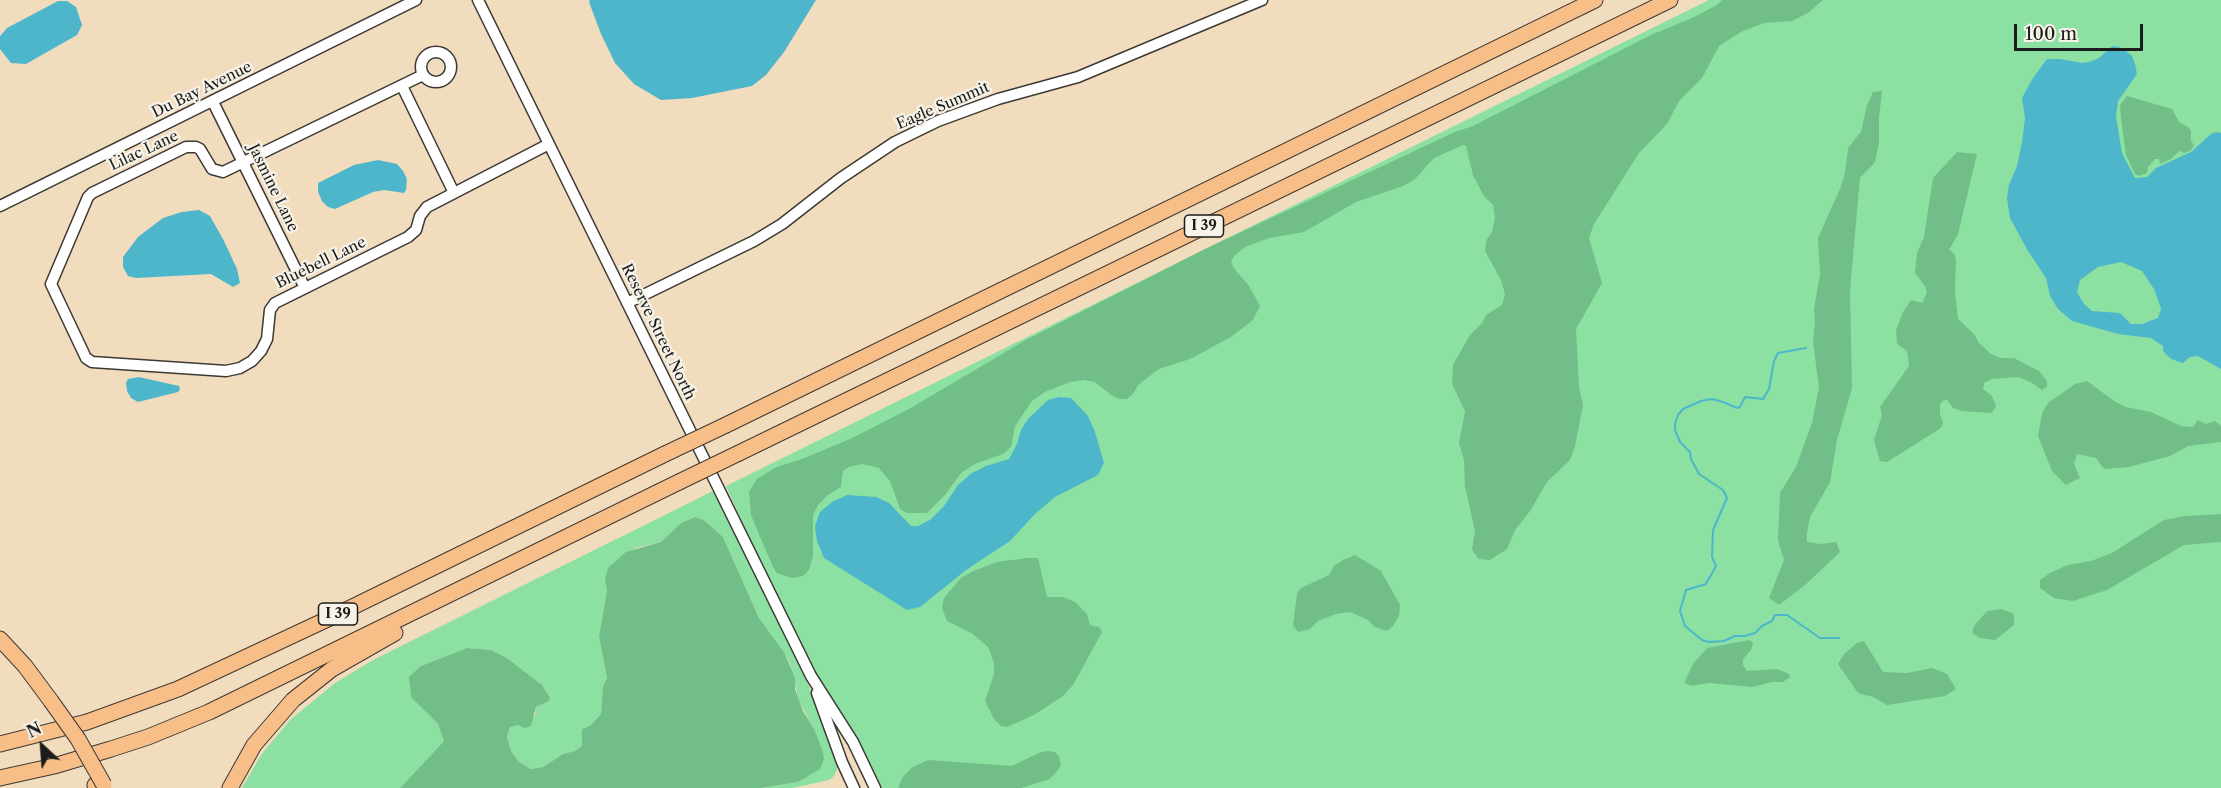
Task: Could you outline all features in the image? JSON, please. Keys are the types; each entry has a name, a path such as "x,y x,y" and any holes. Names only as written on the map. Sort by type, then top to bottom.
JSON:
{"highway":[{"name":"I 39","path":"0,744 87,722 187,685 332,617 1595,0"},
{"name":"I 39","path":"0,778 111,749 177,726 244,696 1670,0"},
{"path":"230,788 254,745 293,700 350,657 480,589 489,575"},
{"path":"0,639 25,666 78,755 100,787"},
{"path":"0,653 47,702"}],"street":[{"name":"Du Bay Avenue","path":"0,206 416,0"},
{"name":"Reserve Street North","path":"478,0 811,676 853,742 875,788"},
{"name":"Eagle Summit","path":"627,303 754,241 782,224 841,178 895,142 938,121 998,99 1078,77 1262,0"},
{"name":"Lilac Lane","path":"67,319 51,284 88,197 92,193 186,147 200,149 212,169 219,172 245,163 423,75"},
{"path":"402,86 454,193"},
{"name":"Jasmine Lane","path":"213,102 305,288"},
{"name":"Bluebell Lane","path":"67,319 84,355 92,362 226,371 240,368 252,361 261,351 267,339 272,306 278,301 408,237 416,230 420,216 427,207 549,144"},
{"name":"Reserve Street North","path":"811,676 842,762 854,788"}],"green space":[{"path":"1709,0 2221,0 2221,788 875,788 811,676 726,486"},
{"path":"1722,0 1823,0 1808,13 1792,21 1764,23 1741,32 1719,46 1702,78 1679,101 1667,124 1639,153 1594,224 1589,238 1602,283 1576,329 1579,387 1583,405 1575,446 1570,460 1547,482 1530,511 1515,530 1507,549 1490,560 1479,559 1472,550 1475,531 1465,486 1464,460 1459,443 1465,411 1452,384 1453,365 1470,335 1482,323 1486,315 1502,305 1505,294 1501,280 1485,251 1486,241 1492,232 1495,217 1493,205 1484,196 1473,175 1466,146 1463,145 1434,158 1414,180 1403,186 1356,202 1304,232 1269,238 1245,247 1231,261 1260,306 1253,320 1231,337 1190,359 1159,369 1138,385 1127,399 1120,399 1095,382 1084,380 1070,382 1045,392 1032,401 1015,426 1011,447 1003,454 975,464 961,473 945,495 927,513 907,513 900,509 890,481 879,468 862,464 849,467 843,471 841,487 818,505 813,515 813,556 809,570 803,576 792,578 777,573 773,567 751,515 749,492 757,479 776,467 850,439 909,409 1024,341 1205,249 1455,132 1473,126 1651,35 1694,17"},
{"path":"1882,91 1879,143 1875,162 1860,178 1850,290 1852,388 1837,440 1830,482 1810,517 1807,533 1807,542 1821,544 1836,542 1840,552 1805,585 1779,605 1769,598 1784,560 1778,540 1780,493 1796,467 1812,423 1819,387 1813,342 1814,309 1820,275 1818,238 1840,189 1845,173 1848,148 1861,132 1867,105 1873,92"},
{"path":"2127,96 2172,109 2179,122 2191,131 2191,141 2194,145 2191,150 2185,153 2179,151 2171,159 2160,164 2159,159 2155,159 2148,167 2147,173 2139,176 2135,174 2126,155 2121,118 2120,105"},
{"path":"1957,152 1977,154 1958,234 1949,250 1954,253 1956,260 1955,290 1958,319 1991,354 2000,358 2014,358 2039,371 2047,381 2047,387 2042,390 2019,377 1992,379 1984,383 1983,389 1992,396 1996,406 1992,413 1962,411 1953,408 1947,400 1944,400 1940,404 1943,423 1941,428 1887,462 1880,461 1874,440 1882,415 1880,407 1909,366 1907,351 1897,344 1896,330 1911,300 1922,303 1927,293 1925,286 1915,273 1917,253 1924,237 1933,178"},
{"path":"2087,381 2126,407 2151,412 2181,426 2193,427 2198,420 2206,424 2215,421 2221,426 2221,442 2188,446 2170,456 2129,467 2104,469 2096,458 2077,454 2074,464 2080,478 2066,485 2052,471 2038,436 2042,413 2048,403 2075,384"},
{"path":"715,490 800,665 824,722 839,764 834,776 829,780 793,788 761,788 798,782 820,768 814,729 799,701 790,664 759,618 723,537 704,520 695,517 681,523 661,542 636,548 605,579 607,590 599,637 607,678 603,686 601,714 591,725 582,729 582,746 575,751 563,754 543,767 531,769 519,762 511,751 507,736 510,727 535,716 536,707 549,701 550,696 542,685 507,658 491,650 467,648 421,666 424,710 438,724 444,741 400,788 242,788 261,755 290,720 335,683 373,660"},
{"path":"2221,514 2221,542 2184,545 2107,590 2073,601 2054,598 2040,588 2040,580 2050,573 2068,565 2091,561 2112,553 2164,520"},
{"path":"695,517 704,520 723,537 759,618 784,652 795,678 795,689 803,711 814,729 823,752 824,759 820,769 798,782 761,788 400,788 444,741 438,724 411,697 409,677 421,666 467,648 491,650 507,658 542,685 550,697 549,701 536,707 531,726 510,727 507,737 511,751 519,762 531,769 543,767 563,754 575,751 582,746 582,729 591,725 601,714 603,686 607,678 599,637 607,590 605,579 608,568 626,552 661,542 681,523"},
{"path":"1355,555 1381,571 1400,605 1399,616 1393,626 1387,631 1375,627 1368,620 1350,612 1336,614 1318,621 1310,629 1298,632 1293,625 1297,594 1301,588 1329,575 1334,566"},
{"path":"1038,558 1047,597 1063,597 1075,602 1087,614 1090,625 1099,627 1102,632 1073,685 1063,696 1034,715 1007,727 1001,726 994,719 985,701 994,674 994,663 988,647 973,634 947,621 942,608 944,598 960,579 971,572 997,562"},
{"path":"2001,609 2014,614 2014,625 1995,640 1980,638 1972,633 1974,626 1987,611"},
{"path":"1750,640 1753,644 1751,650 1743,659 1743,665 1747,671 1777,669 1789,674 1790,677 1783,682 1772,682 1753,687 1709,683 1692,686 1684,683 1693,664 1707,648"},
{"path":"1864,641 1883,672 1907,673 1932,668 1947,674 1956,689 1945,696 1887,705 1873,697 1858,693 1838,664 1844,654 1857,643"},
{"path":"1048,751 1055,752 1059,756 1061,765 1057,771 1050,779 1021,788 898,788 902,778 911,768 928,760 1012,766"}],"water":[{"path":"590,0 816,0 784,52 766,75 752,86 692,98 661,100 634,84 615,63 601,34"},
{"path":"58,1 67,1 76,7 82,25 77,35 26,64 11,63 0,49 0,36 7,28"},
{"path":"2112,46 2119,47 2132,56 2135,64 2137,74 2118,101 2116,117 2122,153 2135,178 2147,177 2156,168 2191,152 2211,134 2221,133 2221,369 2198,356 2190,357 2183,363 2171,359 2163,351 2163,346 2151,338 2118,334 2072,321 2058,309 2050,296 2046,278 2010,218 2007,198 2009,185 2017,166 2025,118 2022,98 2033,78 2047,59 2082,63 2099,58","holes":["2121,262 2142,271 2154,289 2161,309 2158,318 2142,324 2131,324 2120,313 2092,311 2084,304 2077,292 2080,280 2098,267"]},
{"path":"378,160 397,164 403,171 407,179 404,193 384,190 373,192 335,209 328,207 322,201 318,192 318,183 354,165"},
{"path":"199,210 210,216 237,269 240,283 233,287 211,274 136,278 128,276 123,267 123,257 138,237 163,218"},
{"path":"139,377 179,386 180,389 178,392 138,402 131,398 126,383 128,379"},
{"path":"1059,397 1071,398 1088,416 1104,463 1098,475 1055,497 1035,514 1010,541 966,570 920,607 907,610 824,558 817,541 815,526 820,512 832,502 847,495 876,497 889,503 911,526 918,526 930,520 944,506 958,485 972,473 1009,459 1028,419 1048,400"}],"waterway":[{"path":"1806,348 1778,353 1774,361 1769,389 1763,399 1745,397 1740,407 1737,408 1712,399 1701,401 1683,409 1678,415 1675,430 1680,442 1690,452 1699,474 1723,490 1727,498 1713,530 1712,557 1716,566 1706,584 1686,590 1680,611 1685,626 1702,640 1709,642 1724,641 1735,636 1755,633 1772,621 1775,615 1787,615 1820,638 1839,638"}]}
